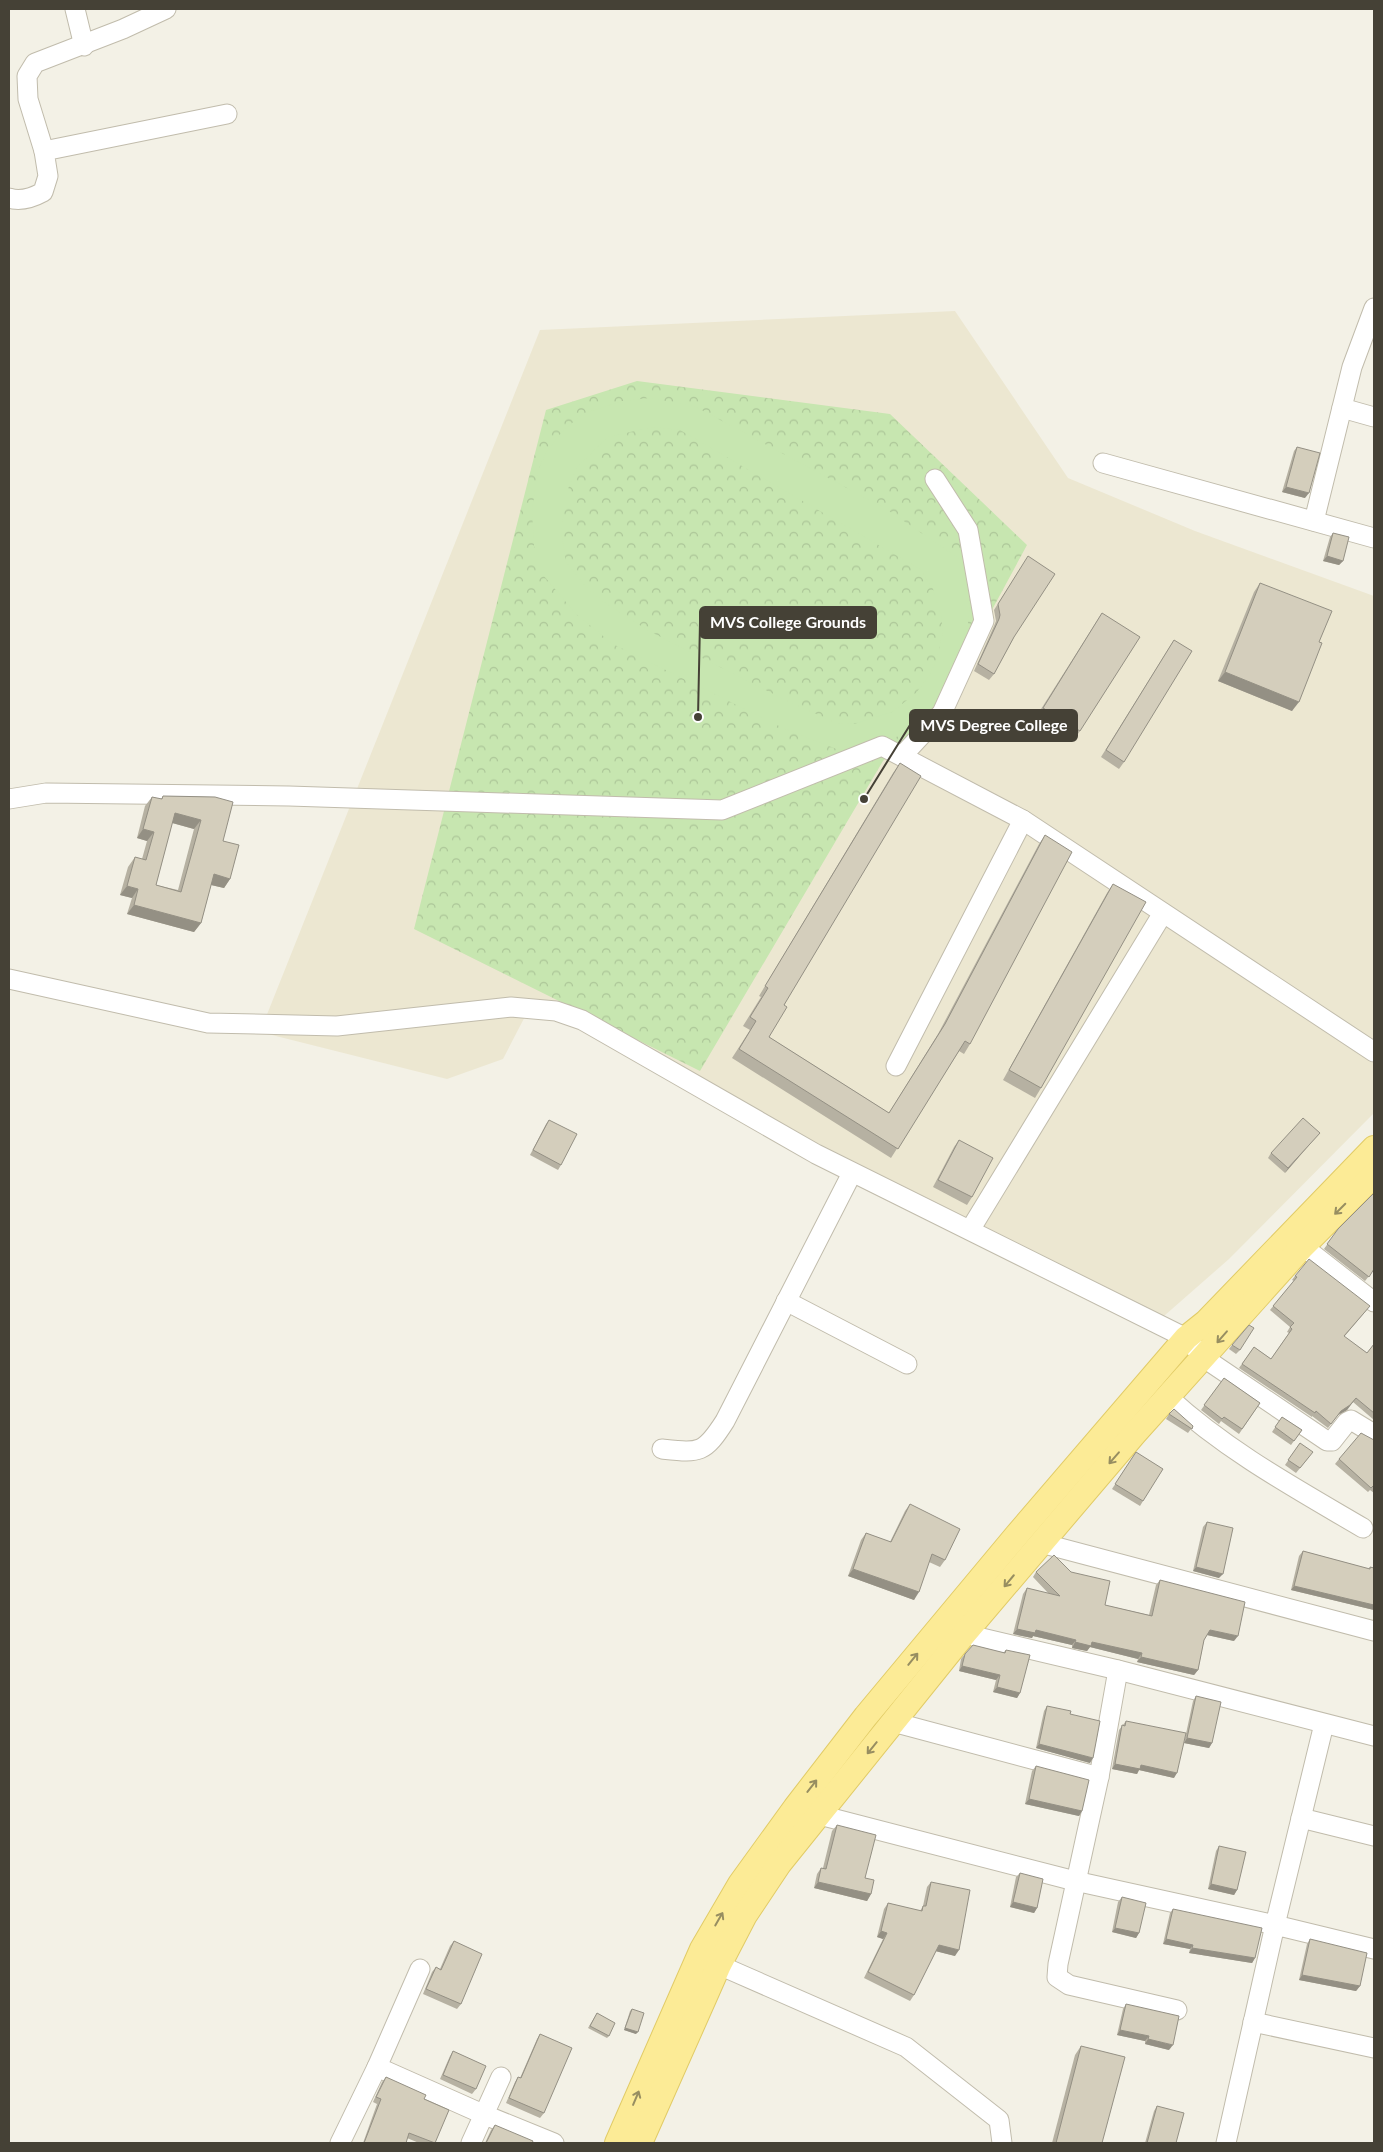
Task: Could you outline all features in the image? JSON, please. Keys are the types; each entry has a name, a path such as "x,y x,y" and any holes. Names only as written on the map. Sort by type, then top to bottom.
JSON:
{"main road":[{"path":"640,2143 719,1965 750,1908 780,1864 964,1634 1135,1432 1204,1358 1374,1148"},
{"path":"617,2143 702,1949 740,1884 795,1808 866,1716 1186,1338 1374,1175"}],"street":[{"path":"75,9 84,46"},
{"path":"9,198 17,201 44,192 48,176 44,152 28,99 27,76 35,64 84,46 166,9"},
{"path":"44,152 227,114"},
{"path":"1314,521 1352,367 1374,308"},
{"path":"1342,408 1374,417"},
{"path":"1103,463 1374,538"},
{"path":"902,756 942,713 984,621 968,530 934,479"},
{"path":"9,799 46,793 289,796 722,810 882,746 1022,820 1374,1052"},
{"path":"896,1066 1022,820"},
{"path":"970,1230 1163,913"},
{"path":"9,980 208,1023 337,1026 493,1007 534,1007 556,1011 582,1020 807,1149 1186,1338 1204,1358 1327,1441 1332,1441 1347,1422 1351,1420 1374,1434"},
{"path":"662,1449 687,1452 704,1448 710,1444 725,1421 852,1172"},
{"path":"1296,1242 1374,1302"},
{"path":"786,1301 907,1364"},
{"path":"1168,1397 1214,1436 1252,1463 1363,1528"},
{"path":"1041,1543 1374,1631"},
{"path":"939,1628 1118,1670 1374,1736"},
{"path":"1118,1670 1098,1777 1058,1964 1058,1977 1070,1985 1177,2010"},
{"path":"893,1722 1098,1777"},
{"path":"1226,2143 1275,1925 1324,1724"},
{"path":"795,1808 1075,1881 1374,1949"},
{"path":"1301,1818 1374,1836"},
{"path":"702,1949 719,1965 906,2047 999,2120 1002,2143"},
{"path":"340,2143 377,2067 420,1969"},
{"path":"1253,2022 1374,2048"},
{"path":"377,2067 554,2143"},
{"path":"471,2143 501,2077"}],"shaded area":[{"path":"955,311 1068,478 1195,531 1374,596 1374,1113 1229,1259 1156,1323 532,1003 503,1059 447,1079 260,1032 540,330"}],"green space":[{"path":"637,381 890,414 1027,545 961,667 916,728 883,761 700,1071 414,929 546,410"},
{"path":"650,398 694,406 886,509 961,560 969,585 970,605 966,641 941,703 916,728 872,748 839,750 783,728 613,644 576,614 544,576 534,546 532,511 538,470 547,451 561,433 582,414 622,401","holes":["652,427 680,430 920,569 933,589 941,616 943,631 937,659 929,676 916,693 892,712 854,724 836,723 781,698 649,631 604,602 586,587 566,562 561,531 568,489 577,467 608,437"]}],"building":[{"path":"1297,447 1320,453 1309,493 1286,487"},
{"path":"1333,533 1349,537 1343,561 1327,556"},
{"path":"1028,556 1055,574 1014,637 994,674 978,664 999,619 998,604"},
{"path":"1260,583 1332,611 1319,642 1322,643 1299,702 1225,672"},
{"path":"1102,613 1140,637 1080,731 1043,708"},
{"path":"1174,640 1192,651 1124,762 1106,750"},
{"path":"900,763 921,776 784,1005 787,1007 769,1037 889,1113 945,1024 1045,835 1072,852 970,1044 965,1041 898,1149 739,1049 756,1021 750,1017 768,988 765,986"},
{"path":"163,796 215,797 233,802 223,841 239,845 230,879 214,874 201,923 134,905 138,889 127,886 135,857 146,860 154,832 143,829 152,797 162,799","holes":["175,813 201,820 181,892 156,885"]},
{"path":"1113,884 1146,902 1041,1088 1009,1070"},
{"path":"1303,1118 1320,1133 1288,1168 1271,1153"},
{"path":"549,1120 577,1134 561,1165 533,1150"},
{"path":"959,1140 993,1158 972,1197 938,1180"},
{"path":"1373,1194 1374,1269 1369,1277 1327,1244 1338,1229"},
{"path":"1309,1259 1370,1306 1344,1336 1367,1353 1374,1344 1374,1413 1356,1398 1341,1411 1331,1424 1316,1411 1315,1413 1242,1364 1254,1347 1271,1359 1292,1329 1290,1327 1294,1323 1273,1306"},
{"path":"1249,1325 1254,1328 1240,1350 1232,1345"},
{"path":"1224,1378 1260,1403 1242,1429 1224,1417 1222,1419 1204,1405"},
{"path":"1174,1409 1193,1426 1192,1429 1169,1414"},
{"path":"1282,1417 1302,1430 1294,1441 1275,1427"},
{"path":"1361,1433 1374,1440 1374,1485 1371,1488 1339,1459"},
{"path":"1300,1443 1313,1452 1300,1468 1288,1460"},
{"path":"1136,1452 1163,1469 1143,1501 1115,1484"},
{"path":"910,1504 960,1529 945,1560 932,1554 919,1592 853,1569 866,1533 891,1542"},
{"path":"1207,1522 1233,1528 1223,1574 1196,1567"},
{"path":"1303,1551 1370,1569 1370,1567 1374,1568 1374,1605 1294,1586"},
{"path":"1054,1555 1071,1572 1110,1581 1105,1605 1152,1616 1160,1580 1245,1602 1238,1636 1210,1630 1204,1640 1198,1670 1141,1657 1142,1653 1092,1642 1091,1646 1075,1642 1076,1640 1036,1630 1035,1633 1017,1629 1027,1588 1060,1596 1036,1572"},
{"path":"973,1645 1005,1653 1006,1650 1030,1655 1020,1693 997,1687 1000,1675 962,1666 965,1654"},
{"path":"1196,1696 1221,1702 1212,1743 1187,1738"},
{"path":"1047,1706 1071,1711 1070,1714 1100,1721 1093,1758 1039,1744"},
{"path":"1126,1721 1186,1733 1177,1773 1141,1765 1140,1769 1115,1764 1122,1725 1125,1726"},
{"path":"1036,1766 1089,1780 1082,1811 1029,1799"},
{"path":"837,1825 876,1835 865,1878 874,1880 871,1894 818,1882 821,1868 826,1869"},
{"path":"1219,1846 1246,1852 1237,1890 1211,1884"},
{"path":"1020,1873 1043,1879 1037,1908 1013,1902"},
{"path":"931,1882 970,1890 959,1950 939,1945 914,1995 868,1972 887,1933 881,1931 888,1903 922,1911 923,1906 926,1906"},
{"path":"1122,1897 1146,1903 1139,1933 1115,1928"},
{"path":"1173,1909 1262,1928 1255,1958 1192,1948 1193,1945 1166,1939"},
{"path":"1310,1939 1367,1953 1360,1986 1302,1975"},
{"path":"454,1941 482,1954 461,2004 426,1989 436,1967 441,1970"},
{"path":"1126,2004 1179,2016 1173,2045 1148,2039 1149,2036 1120,2030"},
{"path":"632,2009 644,2013 638,2032 625,2028"},
{"path":"597,2013 615,2023 609,2036 590,2026"},
{"path":"540,2034 572,2048 544,2113 509,2098 518,2077 521,2078"},
{"path":"1081,2046 1125,2057 1102,2143 1056,2143"},
{"path":"453,2051 486,2066 476,2089 443,2075"},
{"path":"386,2077 426,2095 424,2099 449,2110 435,2143 409,2133 406,2143 364,2143 381,2099 376,2097"},
{"path":"1157,2106 1184,2113 1176,2143 1147,2143"},
{"path":"495,2125 533,2141 532,2143 486,2143"}],"place":[{"name":"MVS College Grounds","path":"698,717"},
{"name":"MVS Degree College","path":"864,799"}]}
